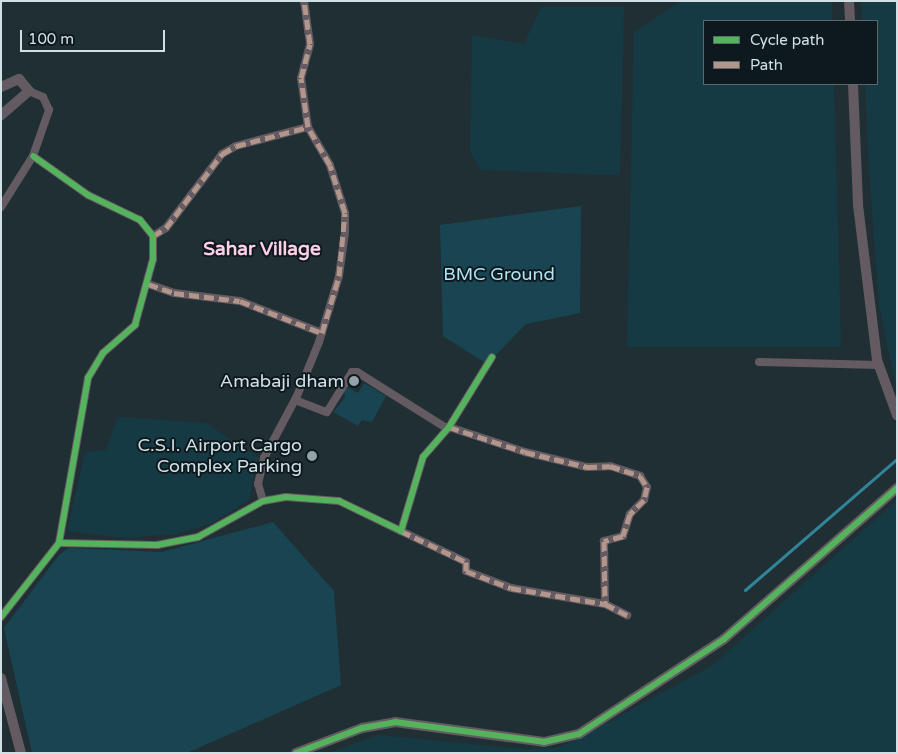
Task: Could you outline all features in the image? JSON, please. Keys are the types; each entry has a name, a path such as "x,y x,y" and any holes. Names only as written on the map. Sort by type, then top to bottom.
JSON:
{"street":[{"path":"263,501 258,484 264,458 295,400 322,333 339,276 345,213 330,164 308,127 301,78 310,44 304,1"},
{"path":"850,1 850,20"},
{"path":"1,87 19,79 29,91 43,97 49,110 33,156 1,207"},
{"path":"853,85 858,205 879,365 897,415"},
{"path":"1,115 29,91"},
{"path":"153,236 166,228 222,154 236,146 308,127"},
{"path":"1,617 59,543 88,378 103,353 136,325 148,284 153,236 140,220 88,195 33,156"},
{"path":"148,284 174,293 240,301 322,333"},
{"path":"402,532 422,457 448,428 492,357"},
{"path":"758,362 879,365"},
{"path":"295,400 328,412 352,372 357,372 448,428 525,452 587,467 610,466 640,476 647,487 644,500 630,514 623,536 604,541 605,604"},
{"path":"296,753 362,728 396,722 544,742 579,734 724,639 897,488"},
{"path":"59,543 157,545 198,537 263,501 286,497 339,501 466,562 466,571 511,588 605,604 627,615"},
{"path":"1,678 21,753"}],"shaded area":[{"path":"681,1 832,1 832,20 703,20 703,85 834,85 841,347 627,347 634,32"},
{"path":"861,1 897,1 897,391 879,305 869,171 865,85 878,85 878,20 862,20"},
{"path":"541,7 624,7 620,175 481,170 470,152 472,35 524,44"},
{"path":"117,417 206,423 258,457 249,500 211,524 175,534 126,538 67,531 85,452 106,450"},
{"path":"897,500 897,753 329,753 378,735 523,749 555,748 574,741 713,665"}],"green space":[{"name":"BMC Ground","path":"581,206 580,313 526,324 487,364 443,336 440,225"},
{"path":"364,383 386,396 372,422 362,420 358,426 333,412 345,398 343,384 358,393"},
{"path":"273,522 334,591 341,685 187,753 32,753 4,628 59,555 69,548 162,552"}],"waterway":[{"path":"745,590 897,459"}],"marked path":[{"path":"148,284 174,293 240,301 322,333 339,276 345,213 330,165 308,127 301,78 310,44 304,1"},
{"path":"153,236 166,228 222,154 236,146 308,127"},
{"path":"449,427 525,452 587,467 610,466 640,476 647,487 644,500 630,514 623,536 604,541 605,604"},
{"path":"401,531 466,562 466,571 511,588 605,604 627,615"}],"cycle path":[{"path":"1,617 59,543 88,378 103,353 135,325 153,259 153,236 140,220 88,195 33,156"},
{"path":"59,543 157,545 198,537 263,501 286,497 339,501 401,531 423,457 449,427 492,357"},
{"path":"296,753 362,728 395,722 544,742 579,734 724,639 897,488"}],"place":[{"name":"Amabaji dham","path":"354,381"},
{"name":"C.S.I. Airport Cargo Complex Parking","path":"312,456"}],"district":[{"name":"Sahar Village","path":"262,250"}]}
